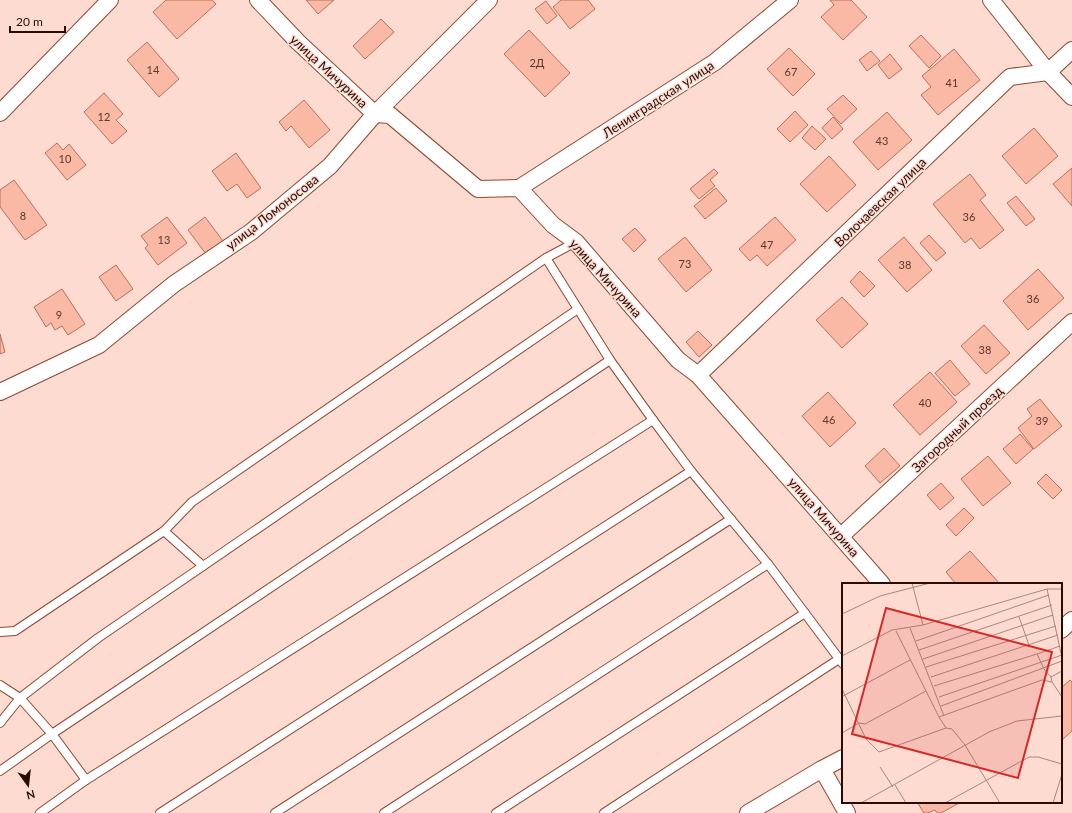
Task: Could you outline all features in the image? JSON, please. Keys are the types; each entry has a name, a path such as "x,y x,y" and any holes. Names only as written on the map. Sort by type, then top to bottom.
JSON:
{"street":[{"path":"0,113 110,0"},
{"name":"улица Мичурина","path":"258,0 298,42 375,114 390,115 478,189 519,188 553,225 576,242 678,360 698,375 881,583"},
{"name":"улица Ломоносова","path":"0,392 99,345 174,284 251,232 330,166 375,114 490,0"},
{"name":"Ленинградская улица","path":"519,188 715,62 790,0"},
{"path":"991,0 1048,72 1072,97"},
{"path":"1048,72 1072,50"},
{"name":"Волочаевская улица","path":"698,375 1010,77 1048,72"},
{"name":"Загородный проезд","path":"841,536 1072,322"},
{"path":"1062,629 1072,620"},
{"path":"748,813 842,759"},
{"path":"822,769 847,813"}],"lane":[{"path":"0,632 15,631 164,531 192,502 546,258 576,242"},
{"path":"546,258 610,360 653,420 691,471 768,564 841,661 604,813"},
{"path":"0,724 20,698 98,638 578,309"},
{"path":"0,771 52,734 610,360"},
{"path":"40,813 86,780 653,420"},
{"path":"160,813 691,471"},
{"path":"275,813 731,519"},
{"path":"164,531 203,566"},
{"path":"384,813 768,564"},
{"path":"496,813 805,612"},
{"path":"0,685 20,698 52,734 86,780"}],"building":[{"path":"166,0 212,0 216,4 177,39 153,12"},
{"path":"306,0 334,0 318,14"},
{"path":"561,0 588,0 595,9 570,29 553,7"},
{"path":"830,0 851,0 867,17 843,40 821,17 834,5"},
{"path":"546,1 557,16 547,24 535,9"},
{"path":"381,19 394,32 365,59 353,46"},
{"path":"529,30 570,73 545,97 504,54"},
{"path":"921,35 941,56 929,68 909,46"},
{"path":"147,42 179,79 159,97 127,60"},
{"path":"789,48 815,74 793,96 767,69"},
{"path":"954,49 980,80 938,115 921,95 931,87 922,76"},
{"path":"871,51 880,61 867,71 859,60"},
{"path":"890,54 902,69 889,79 878,65"},
{"path":"104,93 123,114 116,120 127,131 112,144 84,112"},
{"path":"843,95 857,109 841,124 827,109"},
{"path":"304,100 330,130 309,148 291,126 286,131 279,122"},
{"path":"795,111 808,125 790,142 777,129"},
{"path":"887,112 912,140 878,170 853,142"},
{"path":"833,117 843,129 832,139 822,128"},
{"path":"812,126 826,139 815,150 802,138"},
{"path":"1034,128 1058,156 1026,184 1002,156"},
{"path":"57,143 63,150 69,144 86,165 67,180 45,153"},
{"path":"236,153 261,188 247,198 237,184 227,191 212,171"},
{"path":"829,156 856,185 827,212 800,184"},
{"path":"1072,168 1072,206 1053,184"},
{"path":"714,169 718,173 710,180 715,186 699,199 690,189"},
{"path":"970,174 986,195 980,200 1004,230 980,249 971,238 965,243 933,204"},
{"path":"14,180 47,225 25,240 0,207 0,190"},
{"path":"716,188 727,201 705,219 694,206"},
{"path":"1016,196 1035,219 1026,226 1007,203"},
{"path":"167,217 187,243 158,265 145,248 148,245 141,236"},
{"path":"205,217 223,241 206,254 188,230"},
{"path":"775,217 796,240 767,266 757,255 750,261 739,249"},
{"path":"635,228 646,240 634,252 622,239"},
{"path":"929,235 946,253 936,261 920,243"},
{"path":"685,237 712,270 686,292 658,259"},
{"path":"904,237 932,270 907,292 878,260"},
{"path":"116,265 133,289 116,301 99,277"},
{"path":"1038,269 1064,298 1028,330 1003,301"},
{"path":"860,271 875,286 864,297 850,282"},
{"path":"62,289 85,324 68,335 62,326 55,330 51,323 46,327 34,307"},
{"path":"842,297 868,324 842,348 816,320"},
{"path":"984,325 1010,353 986,374 961,346"},
{"path":"698,331 712,345 699,357 686,342"},
{"path":"0,334 5,352 0,354"},
{"path":"950,360 970,384 955,396 935,373"},
{"path":"930,372 957,402 920,435 893,405"},
{"path":"828,392 856,423 830,447 802,416"},
{"path":"1040,399 1062,426 1034,449 1018,428 1032,416 1027,409"},
{"path":"1020,434 1033,449 1016,464 1003,449"},
{"path":"884,448 900,466 880,483 865,466"},
{"path":"988,456 1011,483 983,506 961,479"},
{"path":"1046,474 1062,490 1053,499 1037,483"},
{"path":"941,483 954,498 940,510 927,495"},
{"path":"964,508 974,518 956,536 946,525"},
{"path":"970,551 999,583 955,583 946,572"},
{"path":"1070,680 1072,682 1072,731 1063,739 1062,738 1062,687"},
{"path":"918,803 959,803 941,813 937,813 935,810 924,813"}]}
